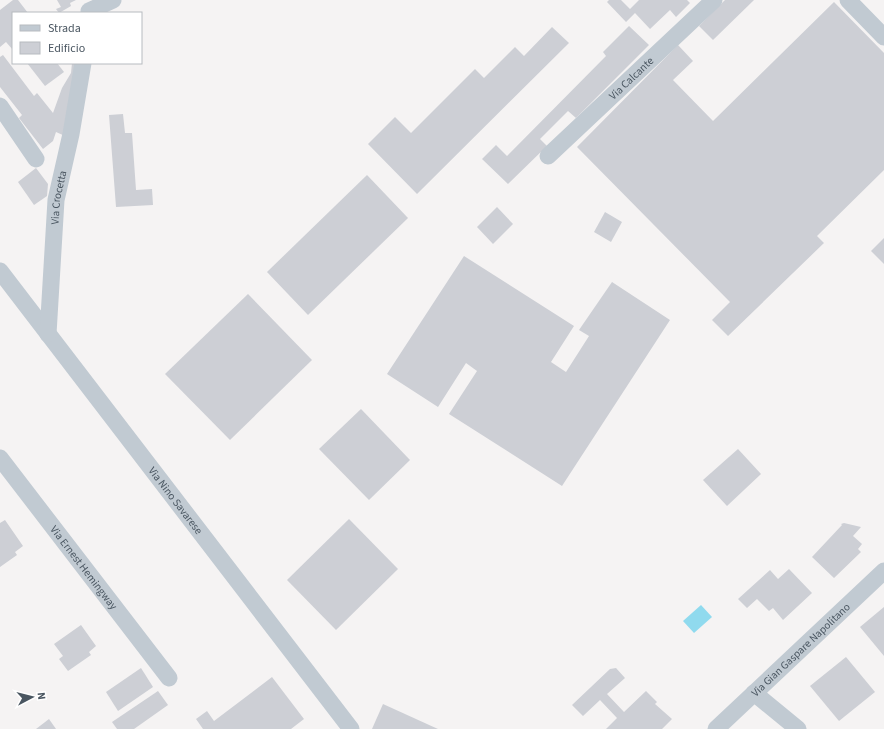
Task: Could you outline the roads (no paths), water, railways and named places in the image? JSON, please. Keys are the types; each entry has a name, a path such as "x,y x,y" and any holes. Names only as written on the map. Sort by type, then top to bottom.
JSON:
{"street":[{"path":"88,8 113,0"},
{"name":"Via Calcante","path":"548,156 714,0"},
{"path":"848,0 884,37"},
{"name":"Via Crocetta","path":"48,334 56,200 71,134 83,64"},
{"path":"0,106 36,159"},
{"name":"Via Nino Savarese","path":"0,271 351,729"},
{"name":"Via Ernest Hemingway","path":"0,458 169,678"},
{"name":"Via Gian Gaspare Napolitano","path":"716,729 884,570"},
{"path":"754,693 798,729"}],"water":[{"path":"701,605 712,617 694,633 683,621"}]}
